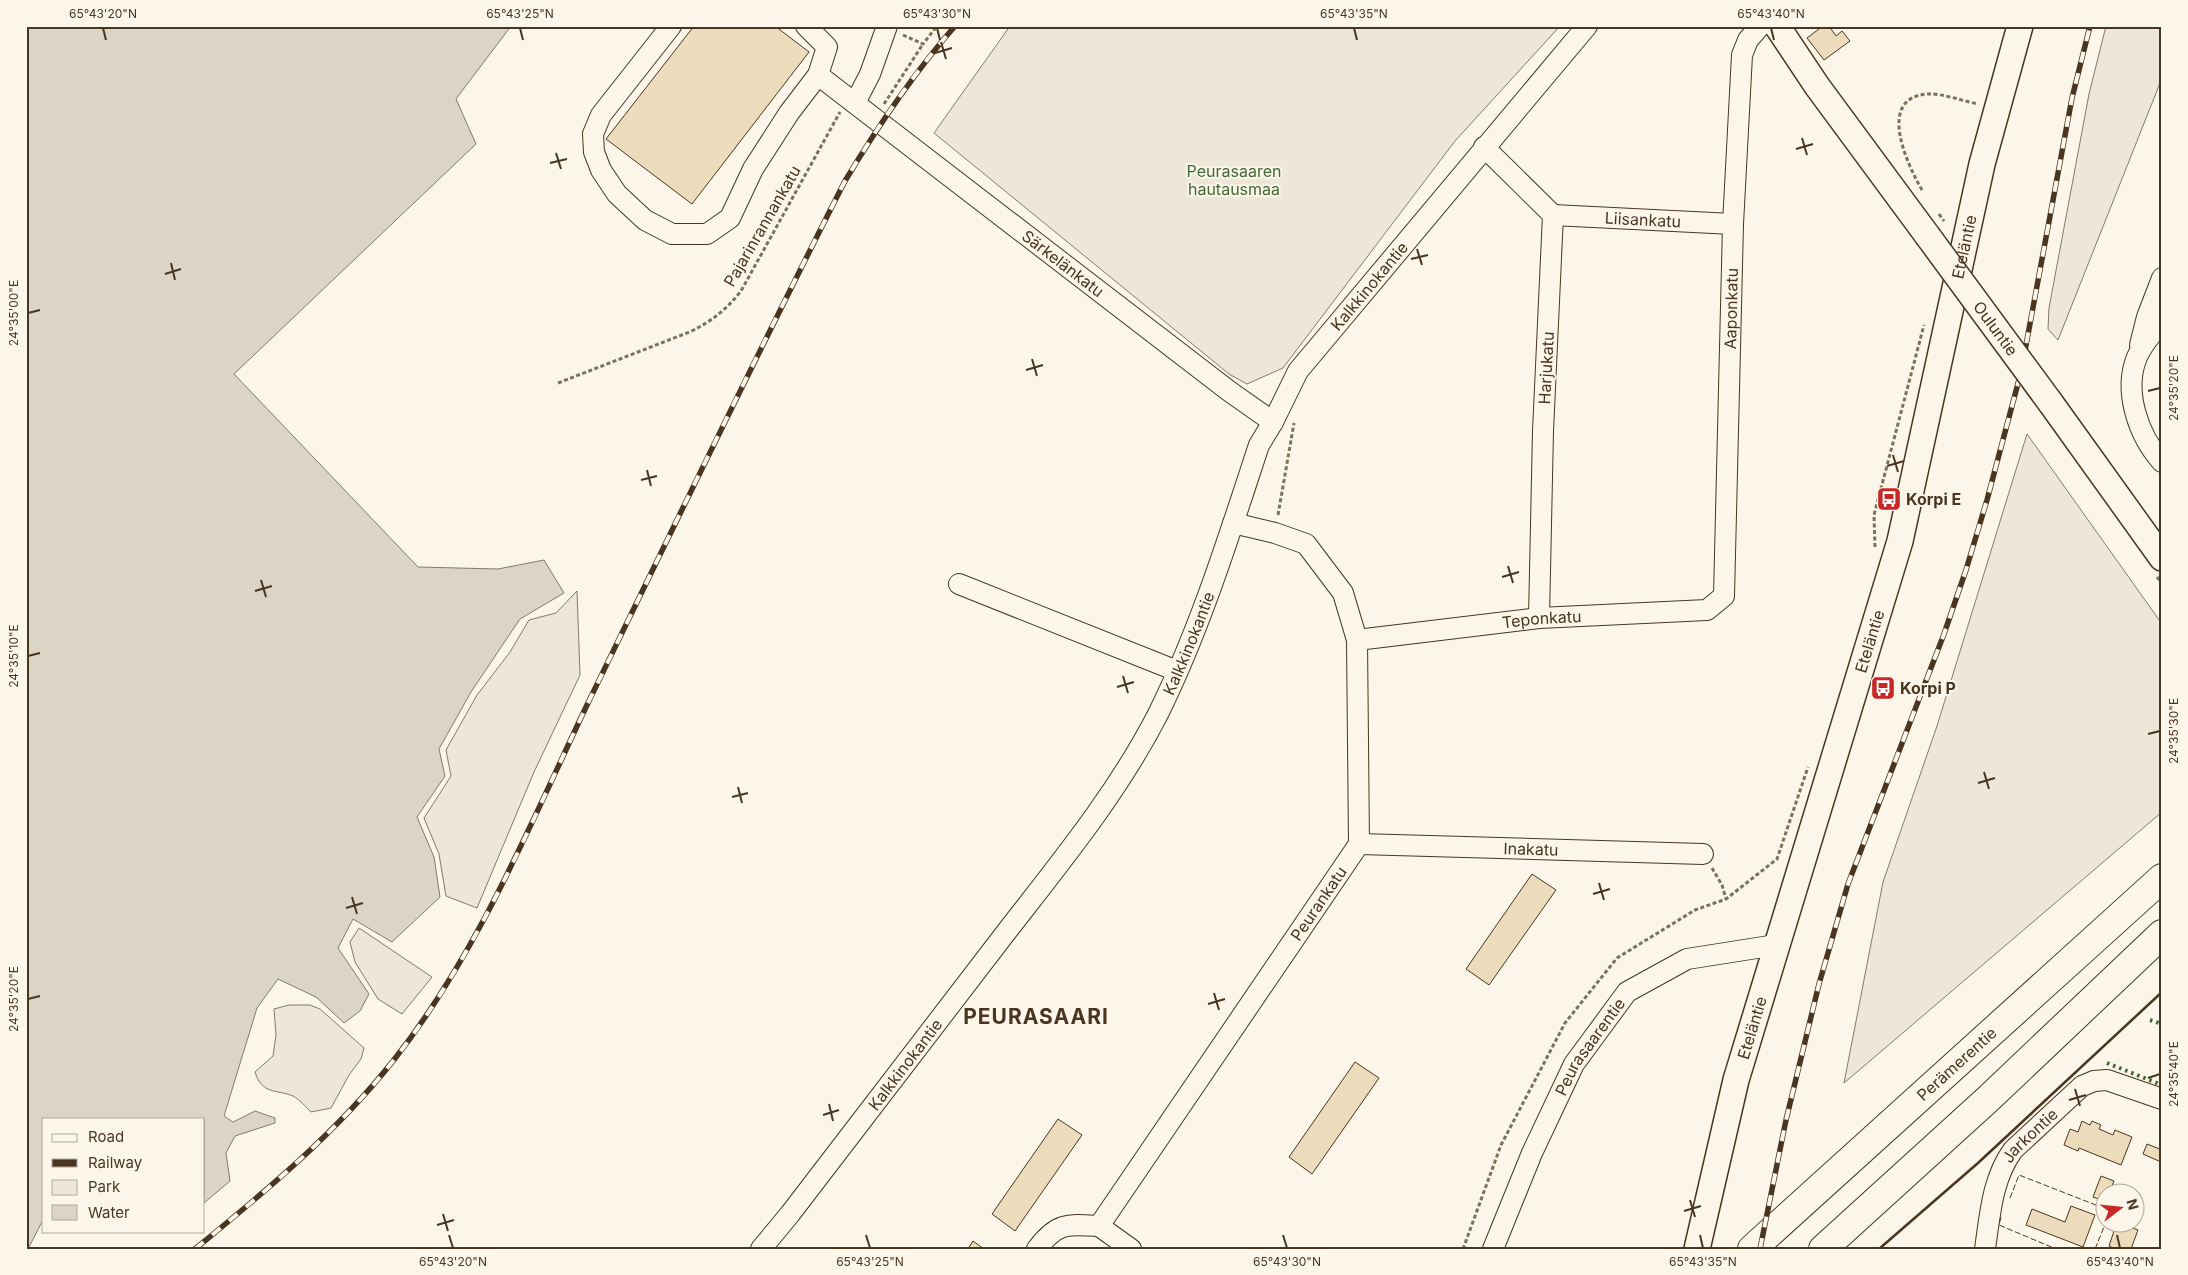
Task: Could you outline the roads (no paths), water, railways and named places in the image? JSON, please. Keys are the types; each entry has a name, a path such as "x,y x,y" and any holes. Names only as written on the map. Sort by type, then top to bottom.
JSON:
{"highway":[{"name":"Perämerentie","path":"1752,1249 2162,878"},
{"path":"1823,1249 1988,1099 2162,934"}],"main road":[{"name":"Ouluntie","path":"1777,26 1817,86 2050,402 2162,558"},
{"name":"Eteläntie","path":"1697,1249 1736,1080 1900,541 1982,164 2020,26"}],"street":[{"path":"671,26 600,115 593,134 594,152 601,170 617,194 645,220 672,234 707,234 730,218 752,169 789,113 818,75 827,47 806,26"},
{"name":"Kalkkinokantie","path":"761,1249 790,1214 1072,846 1122,776 1157,715 1197,624 1259,445 1273,422 1298,370 1586,26"},
{"name":"Aaponkatu","path":"1724,596 1733,224 1742,55 1748,40 1760,26"},
{"path":"852,100 870,74 887,27"},
{"name":"Särkelänkatu","path":"818,75 1229,391 1273,422"},
{"path":"1484,147 1553,215"},
{"name":"Liisankatu","path":"1553,215 1733,224"},
{"name":"Harjukatu","path":"1539,618 1543,431 1553,215"},
{"path":"2162,278 2147,317 2132,378 2132,400 2139,425 2162,462"},
{"path":"2137,357 2148,338 2162,322"},
{"path":"1233,523 1275,533 1306,544 1343,593 1357,640 1359,844"},
{"path":"959,584 1177,670"},
{"name":"Teponkatu","path":"1357,640 1539,618 1707,610 1724,596"},
{"name":"Inakatu","path":"1359,844 1703,854"},
{"name":"Peurankatu","path":"1099,1226 1359,844"},
{"name":"Peurasaarentie","path":"1493,1249 1532,1153 1574,1064 1627,992 1687,960 1776,945"},
{"name":"Jarkontie","path":"1986,1249 1996,1184 2005,1160 2013,1150 2082,1086 2094,1080 2107,1080 2162,1099"},
{"path":"1037,1249 1047,1236 1068,1224 1099,1226 1131,1249"}],"water":[{"path":"26,26 511,26 456,99 476,144 234,374 418,567 498,569 544,560 564,593 520,619 471,692 439,749 445,776 417,817 434,857 440,897 392,942 353,919 338,948 369,994 360,1011 344,1023 316,997 278,979 257,1008 224,1116 233,1122 255,1111 275,1118 275,1123 235,1136 226,1153 230,1181 205,1202 205,1118 42,1118 42,1222 28,1249"}],"railway":[{"path":"195,1249 274,1183 348,1113 393,1061 451,978 500,889 587,705 845,181 897,101 955,26"},
{"path":"1760,1249 1786,1120 1819,984 1848,884 1944,634 1987,500 2021,372 2072,98 2090,26"}],"place":[{"name":"Korpi E","path":"1889,499"},
{"name":"Korpi P","path":"1883,688"}],"district":[{"name":"PEURASAARI","path":"1036,1017"}],"park label":[{"name":"Peurasaaren hautausmaa","path":"1234,180"}]}
